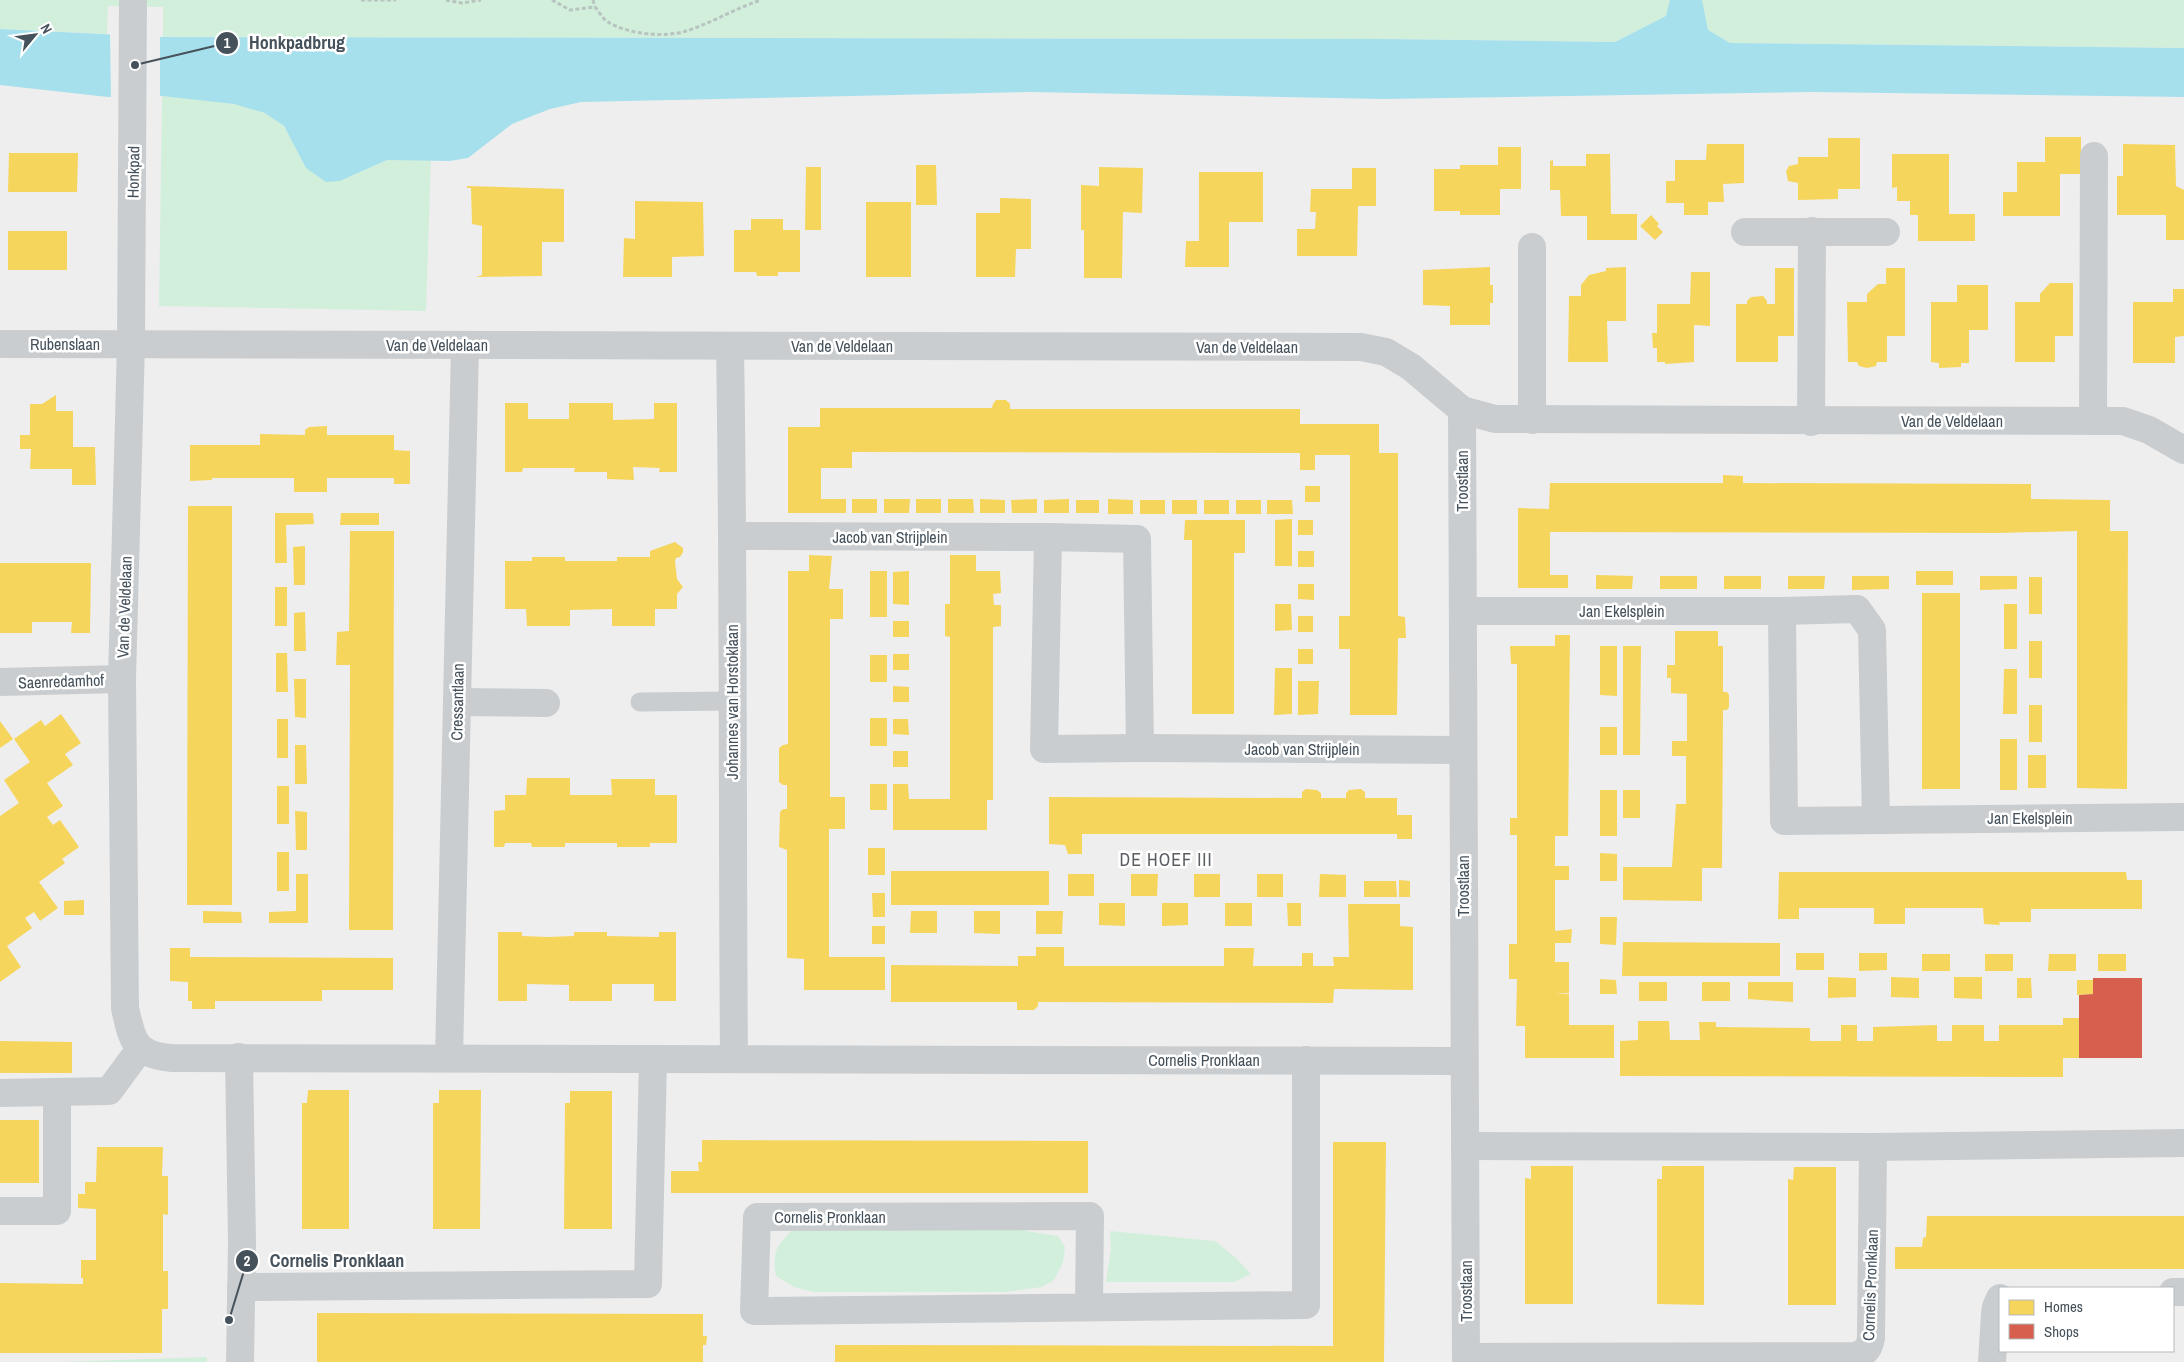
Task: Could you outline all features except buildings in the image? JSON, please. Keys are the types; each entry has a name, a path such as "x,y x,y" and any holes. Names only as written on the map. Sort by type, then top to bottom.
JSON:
{"street":[{"name":"Honkpad","path":"131,344 134,109 133,11"},
{"path":"2093,421 2094,156"},
{"path":"1746,232 1886,232"},
{"path":"1811,422 1812,232"},
{"path":"1532,247 1532,420"},
{"name":"Rubenslaan","path":"0,344 131,344"},
{"name":"Van de Veldelaan","path":"140,1049 130,1032 125,1008 122,679 131,344 1361,347 1386,352 1411,367 1462,410 1495,419 1811,422 2123,421 2149,430 2184,450"},
{"name":"Cressantlaan","path":"449,1058 465,346"},
{"name":"Johannes van Horstoklaan","path":"730,346 733,536 734,1059"},
{"name":"Troostlaan","path":"1462,410 1466,1359"},
{"name":"Jacob van Strijplein","path":"733,536 1137,539 1140,748"},
{"name":"Jacob van Strijplein","path":"1048,538 1044,749 1463,750"},
{"name":"Jan Ekelsplein","path":"1463,610 1782,611 1857,609 1872,630 1876,820"},
{"name":"Jan Ekelsplein","path":"1782,611 1784,821 2184,817"},
{"name":"Saenredamhof","path":"0,682 122,679"},
{"path":"457,702 546,703"},
{"path":"0,1093 109,1091 140,1049 154,1056 239,1057 240,1362"},
{"name":"Cornelis Pronklaan","path":"239,1057 1464,1061"},
{"path":"241,1287 648,1284 653,1058"},
{"name":"Cornelis Pronklaan","path":"1089,1307 1090,1216 757,1217 754,1311 1306,1305 1306,1060"},
{"path":"0,1211 57,1211 57,1092"},
{"path":"1465,1146 1873,1146 2184,1143"},
{"name":"Cornelis Pronklaan","path":"1466,1359 1854,1356 1863,1354 1870,1346 1871,1338 1873,1146"},
{"path":"1992,1362 1994,1314 1999,1300"}],"lane":[{"path":"640,702 732,701"}],"path":[{"path":"361,0 396,0"},
{"path":"446,0 462,4 481,0"},
{"path":"552,0 570,10 595,7"},
{"path":"593,0 595,7 607,21 626,29 648,34 685,31 761,0"}],"green space":[{"path":"0,0 2184,0 2184,48 1730,43 1708,31 1657,21 1615,42 1382,39 163,37 163,7 108,6 107,34 0,29"},
{"path":"162,96 227,103 261,112 275,118 284,127 306,168 340,181 387,160 431,159 426,311 159,306"},
{"path":"978,1223 1058,1236 1065,1247 1063,1263 1054,1280 1042,1287 1006,1292 813,1292 794,1287 776,1276 776,1250 792,1230"},
{"path":"1110,1231 1215,1241 1236,1258 1251,1274 1234,1282 1106,1282 1111,1249"},
{"path":"207,1357 207,1362 59,1362"}],"water":[{"path":"1670,0 1702,0 1708,30 1730,43 2184,48 2184,97 1812,92 1384,99 1030,92 581,102 550,109 512,124 468,158 450,161 387,160 340,181 326,182 306,168 284,126 265,113 234,104 162,96 108,97 0,85 0,29 163,37 1382,39 1615,42 1666,16"}],"pier":[{"path":"110,31 160,34 160,99 111,100"}],"place":[{"name":"Honkpadbrug","path":"135,65"},
{"name":"Cornelis Pronklaan","path":"229,1320"}],"district":[{"name":"DE HOEF III","path":"1166,859"}]}
